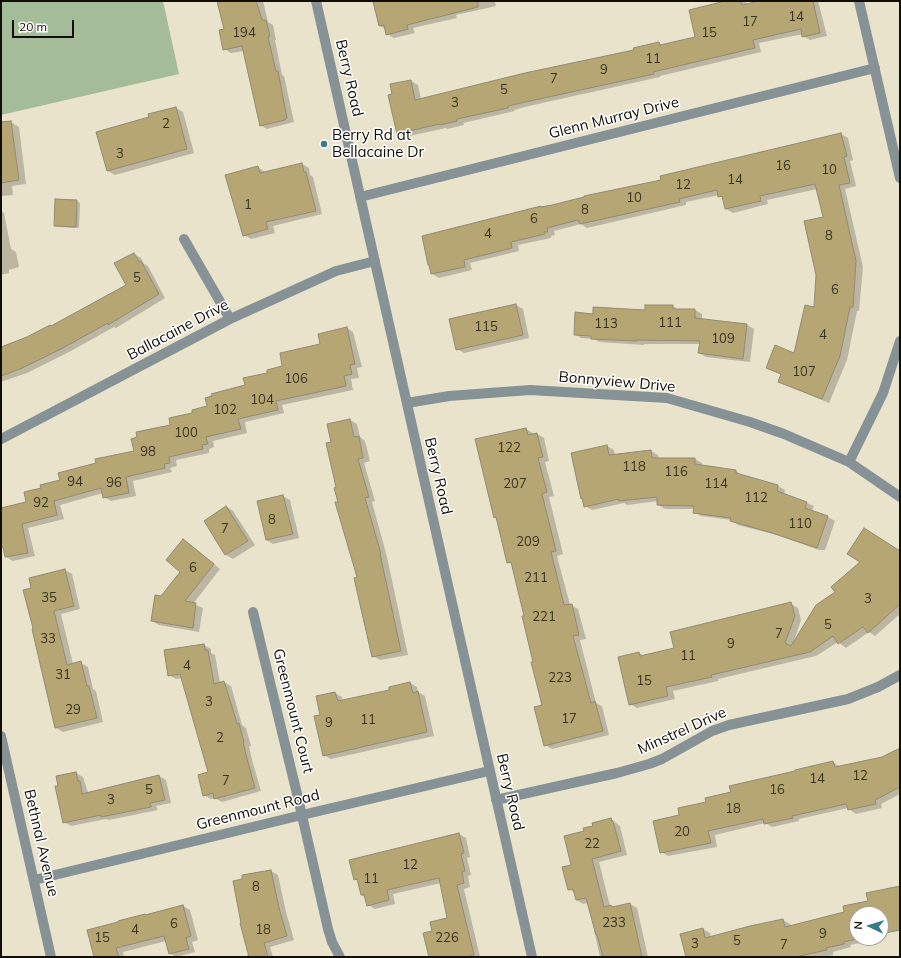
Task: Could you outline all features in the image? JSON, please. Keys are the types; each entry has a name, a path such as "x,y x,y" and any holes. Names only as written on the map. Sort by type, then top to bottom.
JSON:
{"street":[{"name":"Berry Road","path":"316,1 532,957"},
{"path":"859,1 900,178"},
{"name":"Glenn Murray Drive","path":"360,197 875,68"},
{"path":"184,239 230,319"},
{"name":"Ballacaine Drive","path":"1,439 230,319 336,270 375,262"},
{"path":"850,462 883,394 900,341"},
{"name":"Bonnyview Drive","path":"407,403 449,396 530,390 667,398 750,422 784,434 850,462 900,497"},
{"name":"Greenmount Court","path":"253,612 328,929 332,942 340,957"},
{"name":"Minstrel Drive","path":"496,800 617,773 649,764 712,731 729,725 848,699 878,687 900,675"},
{"name":"Bethnal Avenue","path":"1,736 51,957"},
{"name":"Greenmount Road","path":"34,880 489,771"}],"green space":[{"path":"1,1 163,1 179,74 1,115"}],"building":[{"path":"217,1 256,1 262,20 266,20 270,36 268,37 276,71 278,71 287,118 285,120 260,126 242,46 223,50 219,30 224,29"},
{"path":"373,1 478,1 478,7 407,25 408,29 386,35 384,25 379,26"},
{"path":"725,1 741,1 742,5 759,1 813,1 820,33 802,37 801,29 753,40 755,48 653,72 654,74 508,106 508,108 457,119 457,121 397,134 388,95 392,94 390,84 411,80 415,100 525,73 634,50 633,48 659,42 660,45 695,37 689,10"},
{"path":"176,107 187,149 107,171 96,132 149,117 148,114"},
{"path":"11,121 19,180 1,183 1,122"},
{"path":"841,133 847,156 844,157 850,183 839,185 856,261 853,307 850,307 840,356 822,399 778,382 781,374 766,368 775,345 794,353 805,305 814,307 816,275 804,221 823,217 815,184 760,196 761,201 725,209 722,196 718,197 717,190 679,199 680,202 580,224 578,220 547,228 548,232 544,232 545,234 511,242 512,248 464,260 465,267 431,274 428,265 422,236 541,206 552,205 584,196 661,180 660,176"},
{"path":"302,163 304,172 306,172 316,211 266,222 268,229 243,236 225,175 258,166 260,173"},
{"path":"55,199 77,200 76,227 54,226"},
{"path":"134,253 139,262 141,261 159,294 108,325 108,323 61,349 20,369 1,376 1,347 27,337 50,325 51,326 126,285 114,263"},
{"path":"516,304 523,335 456,350 449,319"},
{"path":"645,305 673,305 673,309 695,309 695,318 747,324 743,359 698,353 700,341 591,339 591,336 574,335 575,312 593,314 593,307 645,310"},
{"path":"347,327 355,364 350,365 352,374 344,376 346,386 276,401 278,410 238,419 241,429 206,437 208,444 202,445 203,449 169,457 170,463 164,464 165,468 126,477 129,493 103,498 101,488 54,501 57,515 22,524 28,553 5,557 3,547 1,548 1,508 26,502 24,492 41,488 40,485 60,480 58,473 96,463 95,459 134,451 131,439 137,437 136,432 170,425 169,418 192,413 192,410 207,406 205,398 212,396 211,394 245,385 243,378 267,373 267,370 282,366 280,353 320,344 318,334"},
{"path":"350,419 354,437 359,436 363,458 358,459 369,497 365,498 381,554 401,651 372,657 354,578 357,577 335,502 338,502 334,488 336,487 326,443 331,442 327,424"},
{"path":"526,428 528,435 537,433 543,457 538,458 547,492 542,494 556,551 551,552 564,605 572,604 579,635 573,636 591,703 595,701 603,731 544,746 534,707 542,705 531,662 533,662 522,616 524,616 511,562 507,563 496,517 494,518 475,439"},
{"path":"607,445 609,455 651,450 652,458 695,458 695,464 736,470 736,473 778,485 777,491 807,502 805,508 828,516 817,548 730,521 731,518 693,513 694,506 657,505 657,497 619,501 619,499 584,507 571,453"},
{"path":"283,495 293,534 266,540 257,501"},
{"path":"226,506 248,541 225,555 204,521"},
{"path":"864,528 900,551 900,604 868,633 863,627 838,644 833,636 810,652 666,687 668,696 629,705 618,657 639,652 640,656 674,648 670,632 791,602 795,616 785,643 791,646 816,605 835,592 831,587 860,562 847,554"},
{"path":"183,539 214,564 185,601 196,603 193,628 151,621 155,595 161,596 180,572 166,560"},
{"path":"65,569 74,606 54,611 67,665 81,661 97,718 55,728 23,590 31,588 29,578"},
{"path":"204,644 205,650 208,650 214,684 224,681 237,724 239,723 255,788 214,799 213,793 203,796 198,775 208,772 180,674 168,676 164,650"},
{"path":"410,682 413,693 418,691 427,732 323,756 314,716 320,715 316,696 335,692 338,701 389,690 389,687"},
{"path":"900,748 900,787 875,800 876,804 848,810 846,804 764,824 763,819 708,831 711,843 660,853 653,821 679,815 678,808 706,802 705,798 731,792 729,786 833,761 835,767 882,757"},
{"path":"76,772 78,781 80,781 82,794 159,775 165,800 150,803 151,807 63,823 55,786 58,786 56,776"},
{"path":"611,818 621,851 592,859 604,907 611,905 612,907 630,903 642,957 603,957 586,898 576,900 573,889 568,890 562,867 571,865 564,836 584,831 583,828 593,826 592,823"},
{"path":"459,833 464,853 461,854 465,871 462,872 464,883 457,885 474,955 465,957 429,957 423,933 432,931 430,922 447,918 439,878 387,890 389,900 367,906 364,895 361,895 357,879 354,880 349,860"},
{"path":"271,870 287,936 264,943 268,957 249,957 240,923 233,881 242,879 242,875"},
{"path":"900,886 900,930 889,932 889,906 849,906 849,941 844,942 844,944 826,948 827,950 795,957 686,957 680,934 703,928 705,938 783,919 785,927 844,912 843,906 868,901 866,893"},
{"path":"183,905 191,936 186,938 189,949 169,954 164,936 116,948 119,957 94,957 87,930"}],"place":[{"name":"Berry Rd at Bellacaine Dr","path":"324,144"}]}
